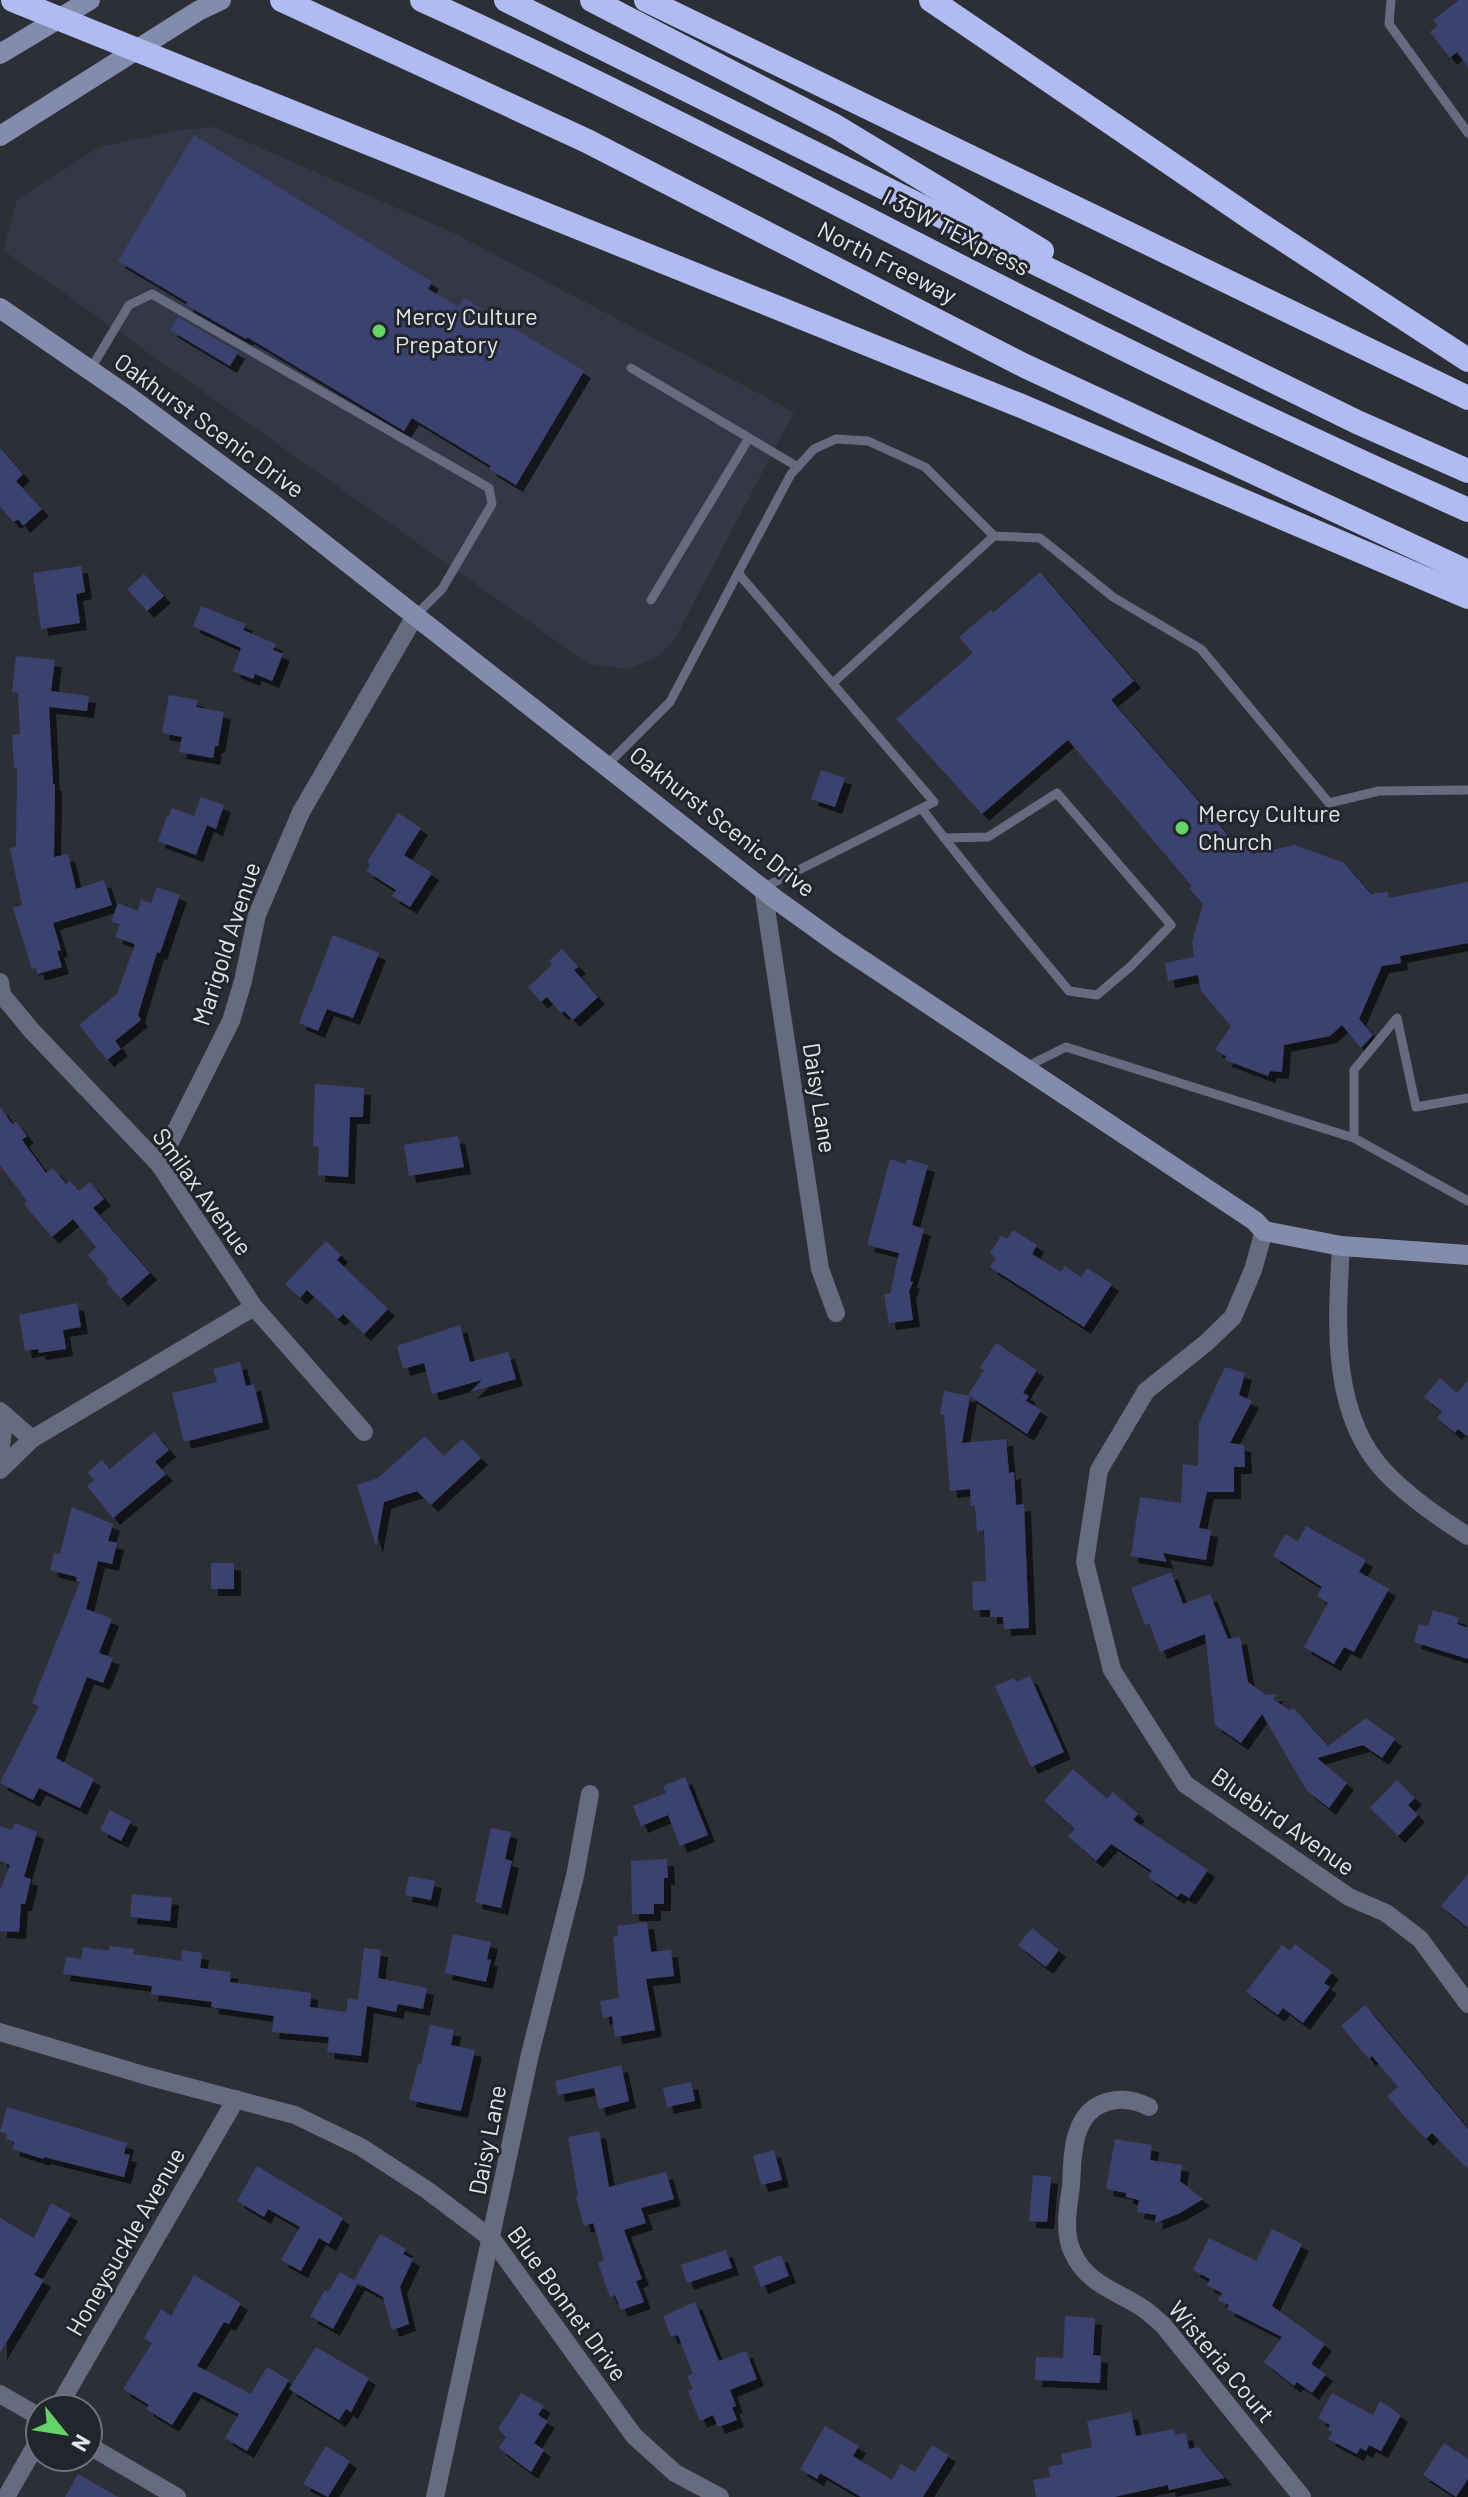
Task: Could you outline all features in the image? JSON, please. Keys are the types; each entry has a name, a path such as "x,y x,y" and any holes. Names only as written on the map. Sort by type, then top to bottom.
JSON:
{"highway":[{"path":"13,0 1019,405 1468,597"},
{"name":"North Freeway","path":"282,0 587,141 1025,366 1468,572"},
{"name":"I 35W TEXpress","path":"506,0 1195,343 1357,422 1468,471"},
{"path":"592,0 835,126 1195,343"},
{"path":"646,0 1468,398"},
{"path":"931,0 1255,221 1468,360"},
{"name":"I 35W TEXpress","path":"430,4 736,152 1325,447 1468,510"}],"street":[{"path":"0,54 90,0"},
{"path":"0,136 198,11 221,0"},
{"name":"Oakhurst Scenic Drive","path":"0,308 273,504 838,944 1255,1221 1264,1231 1341,1246 1468,1255"},
{"name":"Marigold Avenue","path":"159,1164 231,1021 257,915 301,812 415,616"},
{"name":"Daisy Lane","path":"763,888 820,1269 836,1313"},
{"name":"Smilax Avenue","path":"0,982 2,995 32,1031 159,1164 254,1307 364,1432"},
{"name":"Bluebird Avenue","path":"1264,1231 1253,1270 1233,1317 1146,1391 1099,1470 1085,1562 1112,1670 1185,1784 1349,1897 1386,1913 1420,1939 1468,2004"},
{"path":"1341,1246 1337,1315 1345,1399 1366,1446 1385,1472 1442,1520 1468,1536"},
{"path":"0,1470 32,1439 254,1307"},
{"path":"0,1411 32,1439"},
{"path":"0,1423 3,1430 0,1456"},
{"name":"Daisy Lane","path":"435,2497 530,2054 575,1876 590,1794"},
{"name":"Blue Bonnet Drive","path":"0,2032 147,2076 295,2115 361,2147 427,2190 492,2239 634,2436 675,2473 720,2497"},
{"name":"Honeysuckle Avenue","path":"66,2393 236,2099"},
{"name":"Wisteria Court","path":"1149,2107 1138,2101 1109,2100 1095,2107 1083,2119 1076,2138 1068,2208 1067,2234 1071,2249 1091,2278 1143,2308 1163,2325 1302,2497"},
{"path":"0,2394 24,2408"},
{"path":"104,2454 177,2497"},
{"path":"6,2497 24,2466"}],"lane":[{"path":"1391,0 1389,24 1468,133"},
{"path":"90,370 129,305 152,294 489,488 492,504 442,589 415,616"},
{"path":"631,368 798,467"},
{"path":"651,600 749,438"},
{"path":"606,766 670,702 791,474 814,449 836,439 868,441 925,467 994,536 1040,538 1113,597 1201,649 1329,803 1379,791 1468,790"},
{"path":"834,682 994,536"},
{"path":"738,573 934,802 763,888"},
{"path":"922,809 944,838 990,898 1069,991 1097,995 1171,925 1057,793 988,837 944,838"},
{"path":"1354,1138 1354,1070 1397,1018 1416,1107 1468,1098"},
{"path":"1026,1067 1066,1047 1354,1138 1468,1201"}],"shaded area":[{"name":"Mercy Culture Prepatory","path":"213,127 456,234 794,412 672,644 655,658 628,669 589,664 3,250 17,200 99,147 180,130"}],"building":[{"path":"1459,0 1468,0 1468,67 1457,52 1450,58 1430,32 1438,26 1433,20"},
{"path":"194,135 432,282 428,289 459,307 464,298 584,371 516,485 489,469 491,466 412,418 404,431 247,337 186,305 187,302 118,261"},
{"path":"178,317 238,352 230,366 170,330"},
{"path":"0,448 23,474 16,481 42,509 23,526 18,519 14,522 0,507"},
{"path":"81,566 85,592 76,594 80,623 41,629 33,573"},
{"name":"Mercy Culture Church","path":"1040,572 1134,681 1111,700 1238,847 1243,842 1253,854 1295,845 1344,863 1371,894 1387,892 1389,898 1468,882 1468,943 1400,956 1401,963 1382,966 1359,1019 1373,1035 1361,1048 1342,1025 1330,1036 1284,1045 1282,1072 1270,1071 1268,1076 1225,1060 1226,1056 1215,1050 1231,1026 1201,991 1198,975 1168,981 1165,963 1194,957 1192,942 1203,904 1189,888 1192,886 1068,740 982,814 896,719 973,653 959,637 991,610 993,613"},
{"path":"144,574 164,596 147,611 127,589"},
{"path":"201,606 246,624 243,630 276,644 273,650 283,654 272,681 255,674 253,679 233,671 241,648 193,626"},
{"path":"16,656 55,660 51,691 89,696 87,711 49,707 55,784 54,857 68,854 76,889 104,880 112,905 53,923 61,950 57,951 62,967 38,974 36,967 32,969 13,908 22,905 10,848 16,847 17,768 14,768 12,735 20,734 18,693 12,692"},
{"path":"169,695 198,700 196,707 224,712 213,758 179,752 182,737 162,733"},
{"path":"821,770 845,778 835,807 811,799"},
{"path":"201,797 224,805 216,829 207,825 196,855 158,841 172,808 194,816"},
{"path":"398,813 421,828 404,855 432,873 410,907 392,896 396,890 366,871 370,865 367,862"},
{"path":"157,887 180,895 160,953 157,952 138,1015 141,1020 115,1041 121,1049 107,1060 79,1025 117,994 135,944 115,937 120,924 111,922 118,903 138,911 141,900 151,903"},
{"path":"333,935 379,953 353,1018 327,1009 318,1031 299,1023"},
{"path":"562,949 579,967 574,970 598,997 573,1020 564,1011 561,1013 547,997 541,1002 528,987 552,965 549,961"},
{"path":"315,1084 364,1088 363,1117 350,1117 348,1177 318,1175 319,1147 313,1146"},
{"path":"0,1107 12,1124 16,1122 27,1136 22,1140 46,1173 53,1168 66,1184 70,1181 79,1191 90,1182 104,1199 93,1208 150,1273 121,1299 88,1255 96,1247 73,1219 52,1237 24,1204 27,1201 0,1165"},
{"path":"458,1136 464,1167 409,1176 404,1145"},
{"path":"890,1159 905,1164 907,1159 928,1165 912,1225 924,1229 910,1281 913,1282 909,1291 913,1320 889,1323 884,1294 890,1294 899,1253 867,1245"},
{"path":"1013,1230 1037,1245 1032,1254 1061,1272 1065,1266 1081,1277 1087,1268 1112,1284 1084,1327 990,1267 996,1258 990,1253 1001,1236 1007,1239"},
{"path":"326,1241 341,1255 337,1260 388,1309 364,1334 343,1314 338,1319 307,1290 300,1298 285,1284"},
{"path":"77,1303 81,1327 63,1330 66,1349 39,1353 38,1349 25,1351 19,1315"},
{"path":"460,1325 470,1362 508,1352 516,1379 470,1392 482,1380 432,1394 424,1363 403,1369 397,1346"},
{"path":"996,1343 1037,1370 1023,1393 1029,1396 1026,1401 1041,1410 1027,1434 968,1395"},
{"path":"240,1362 246,1386 254,1384 263,1422 184,1442 172,1393 217,1382 213,1369"},
{"path":"1225,1367 1245,1373 1239,1395 1252,1401 1230,1443 1244,1445 1245,1467 1234,1467 1234,1492 1207,1492 1199,1528 1211,1530 1206,1560 1163,1553 1167,1562 1131,1556 1140,1497 1181,1503 1183,1464 1198,1466 1199,1423"},
{"path":"1440,1378 1457,1393 1468,1380 1468,1437 1458,1429 1455,1433 1437,1418 1442,1412 1424,1397"},
{"path":"944,1391 970,1396 962,1443 1006,1439 1009,1473 1014,1472 1016,1505 1024,1504 1029,1628 1004,1629 1003,1617 990,1617 990,1610 973,1610 972,1582 986,1581 984,1530 977,1531 970,1489 950,1491 944,1415 940,1414"},
{"path":"154,1432 169,1450 155,1462 166,1474 113,1518 87,1486 94,1480 88,1472 102,1460 110,1469"},
{"path":"425,1436 444,1456 462,1439 481,1458 431,1505 417,1491 384,1502 376,1546 357,1485 378,1478"},
{"path":"72,1507 113,1524 108,1541 117,1543 112,1564 98,1561 86,1609 112,1619 99,1653 113,1658 103,1683 87,1677 56,1758 94,1779 80,1808 39,1788 33,1800 0,1783 39,1706 32,1703 80,1582 76,1581 77,1577 50,1570 54,1553 60,1554"},
{"path":"1306,1526 1366,1560 1359,1572 1389,1589 1354,1652 1344,1647 1334,1664 1304,1647 1328,1603 1317,1596 1322,1587 1273,1556 1285,1534 1298,1541"},
{"path":"211,1563 234,1563 234,1589 211,1589"},
{"path":"1171,1572 1183,1604 1210,1594 1228,1639 1240,1637 1248,1682 1266,1695 1277,1694 1273,1699 1289,1710 1294,1708 1328,1746 1366,1718 1395,1739 1382,1758 1363,1745 1317,1758 1347,1783 1329,1808 1307,1791 1262,1714 1241,1743 1215,1725 1205,1634 1160,1652 1149,1623 1145,1625 1131,1588"},
{"path":"1433,1610 1459,1618 1457,1624 1468,1628 1468,1659 1414,1642 1419,1624 1428,1626"},
{"path":"1030,1676 1064,1752 1031,1767 995,1686 1014,1678 1016,1682"},
{"path":"1073,1769 1107,1799 1113,1792 1138,1814 1133,1820 1208,1870 1189,1898 1181,1893 1177,1897 1148,1877 1152,1871 1111,1844 1096,1861 1068,1836 1075,1829 1044,1801"},
{"path":"685,1777 708,1835 680,1846 668,1815 641,1826 633,1806 666,1793 663,1786"},
{"path":"1397,1780 1415,1798 1408,1805 1418,1815 1398,1836 1370,1808"},
{"path":"110,1810 131,1821 121,1841 100,1830"},
{"path":"15,1823 37,1832 24,1877 31,1879 25,1904 21,1904 19,1932 0,1931 0,1890 10,1865 0,1861 0,1826 12,1830"},
{"path":"491,1828 511,1832 505,1859 512,1861 501,1908 475,1902"},
{"path":"667,1859 664,1904 654,1904 654,1914 632,1914 631,1861"},
{"path":"1468,1874 1468,1928 1441,1906"},
{"path":"409,1876 435,1881 431,1900 405,1895"},
{"path":"132,1894 172,1898 170,1921 130,1917"},
{"path":"647,1922 651,1952 671,1950 674,1976 646,1979 655,2030 615,2037 612,2016 603,2018 600,2001 619,1998 613,1937 618,1936 617,1926"},
{"path":"1032,1928 1059,1950 1046,1967 1018,1945"},
{"path":"453,1934 491,1942 486,1982 445,1973"},
{"path":"1295,1944 1332,1972 1324,1983 1330,1987 1303,2023 1283,2008 1278,2015 1246,1992 1282,1945 1290,1951"},
{"path":"110,1946 134,1949 133,1954 181,1961 182,1950 202,1953 200,1968 231,1972 230,1982 311,1993 310,2007 346,2012 348,1998 358,2000 364,1948 381,1950 378,1978 427,1988 423,2009 398,2004 396,2012 367,2006 361,2056 327,2052 329,2037 272,2032 274,2016 211,2007 212,2002 151,1994 152,1986 63,1974 66,1957 81,1959 83,1947 109,1951"},
{"path":"1365,2005 1468,2129 1468,2169 1432,2133 1426,2139 1406,2118 1387,2096 1398,2087 1341,2026"},
{"path":"430,2025 454,2030 451,2045 475,2050 461,2111 409,2100"},
{"path":"621,2065 629,2101 599,2109 594,2088 558,2095 555,2081"},
{"path":"691,2082 695,2101 667,2107 663,2088"},
{"path":"7,2107 127,2143 124,2154 130,2155 124,2177 12,2149 15,2142 6,2139 7,2134 0,2132"},
{"path":"599,2131 609,2187 666,2172 674,2199 641,2208 646,2223 624,2230 642,2279 636,2281 644,2302 621,2310 615,2295 610,2297 598,2263 604,2260 593,2223 584,2226 576,2197 568,2137"},
{"path":"1115,2139 1152,2145 1150,2160 1182,2165 1180,2181 1203,2199 1155,2223 1156,2215 1137,2212 1139,2200 1126,2197 1126,2193 1106,2189"},
{"path":"774,2150 782,2180 761,2185 753,2156"},
{"path":"257,2166 343,2218 329,2244 319,2238 301,2271 281,2260 300,2227 268,2209 264,2217 237,2201"},
{"path":"1033,2175 1051,2177 1047,2222 1029,2221"},
{"path":"51,2203 71,2214 34,2275 44,2280 0,2353 0,2218 34,2238"},
{"path":"1272,2229 1302,2244 1272,2306 1325,2344 1311,2364 1326,2374 1312,2393 1297,2382 1294,2386 1264,2362 1282,2337 1227,2309 1229,2305 1218,2300 1222,2293 1207,2285 1210,2279 1193,2270 1209,2238 1256,2261"},
{"path":"380,2234 406,2249 403,2254 413,2259 400,2287 409,2324 392,2330 383,2297 358,2283 333,2329 310,2316 340,2272 354,2280"},
{"path":"726,2250 732,2268 687,2283 681,2265"},
{"path":"781,2255 789,2276 761,2287 753,2266"},
{"path":"194,2275 241,2303 229,2324 224,2322 197,2366 251,2394 267,2367 289,2380 247,2451 225,2438 239,2414 194,2391 172,2425 146,2409 149,2405 123,2389 152,2343 144,2338 161,2309 171,2316"},
{"path":"695,2302 719,2361 746,2351 757,2379 730,2390 737,2420 718,2427 713,2415 700,2421 688,2391 693,2389 687,2376 693,2374 678,2335 671,2337 663,2316"},
{"path":"1065,2316 1095,2318 1093,2355 1101,2356 1100,2383 1035,2380 1036,2357 1063,2358"},
{"path":"316,2347 369,2378 351,2412 346,2409 339,2420 289,2389"},
{"path":"521,2393 544,2406 538,2415 548,2421 534,2443 544,2450 531,2472 499,2448 506,2437 498,2429"},
{"path":"1332,2393 1373,2415 1380,2401 1401,2415 1381,2451 1369,2445 1366,2451 1360,2448 1357,2454 1328,2439 1332,2432 1328,2430 1330,2425 1318,2418"},
{"path":"1131,2412 1136,2436 1174,2429 1175,2435 1186,2433 1189,2449 1198,2447 1225,2478 1169,2490 1168,2485 1114,2497 1036,2497 1033,2480 1050,2477 1048,2467 1063,2464 1061,2454 1092,2447 1087,2421"},
{"path":"825,2426 859,2446 853,2456 892,2480 901,2464 915,2472 932,2445 949,2455 923,2497 861,2497 820,2473 817,2479 800,2469"},
{"path":"1444,2443 1468,2459 1468,2479 1456,2497 1423,2475"},
{"path":"326,2446 350,2461 328,2497 303,2484"},
{"path":"78,2474 118,2497 65,2497"}],"place":[{"name":"Mercy Culture Prepatory","path":"379,331"},
{"name":"Mercy Culture Church","path":"1182,828"}]}
